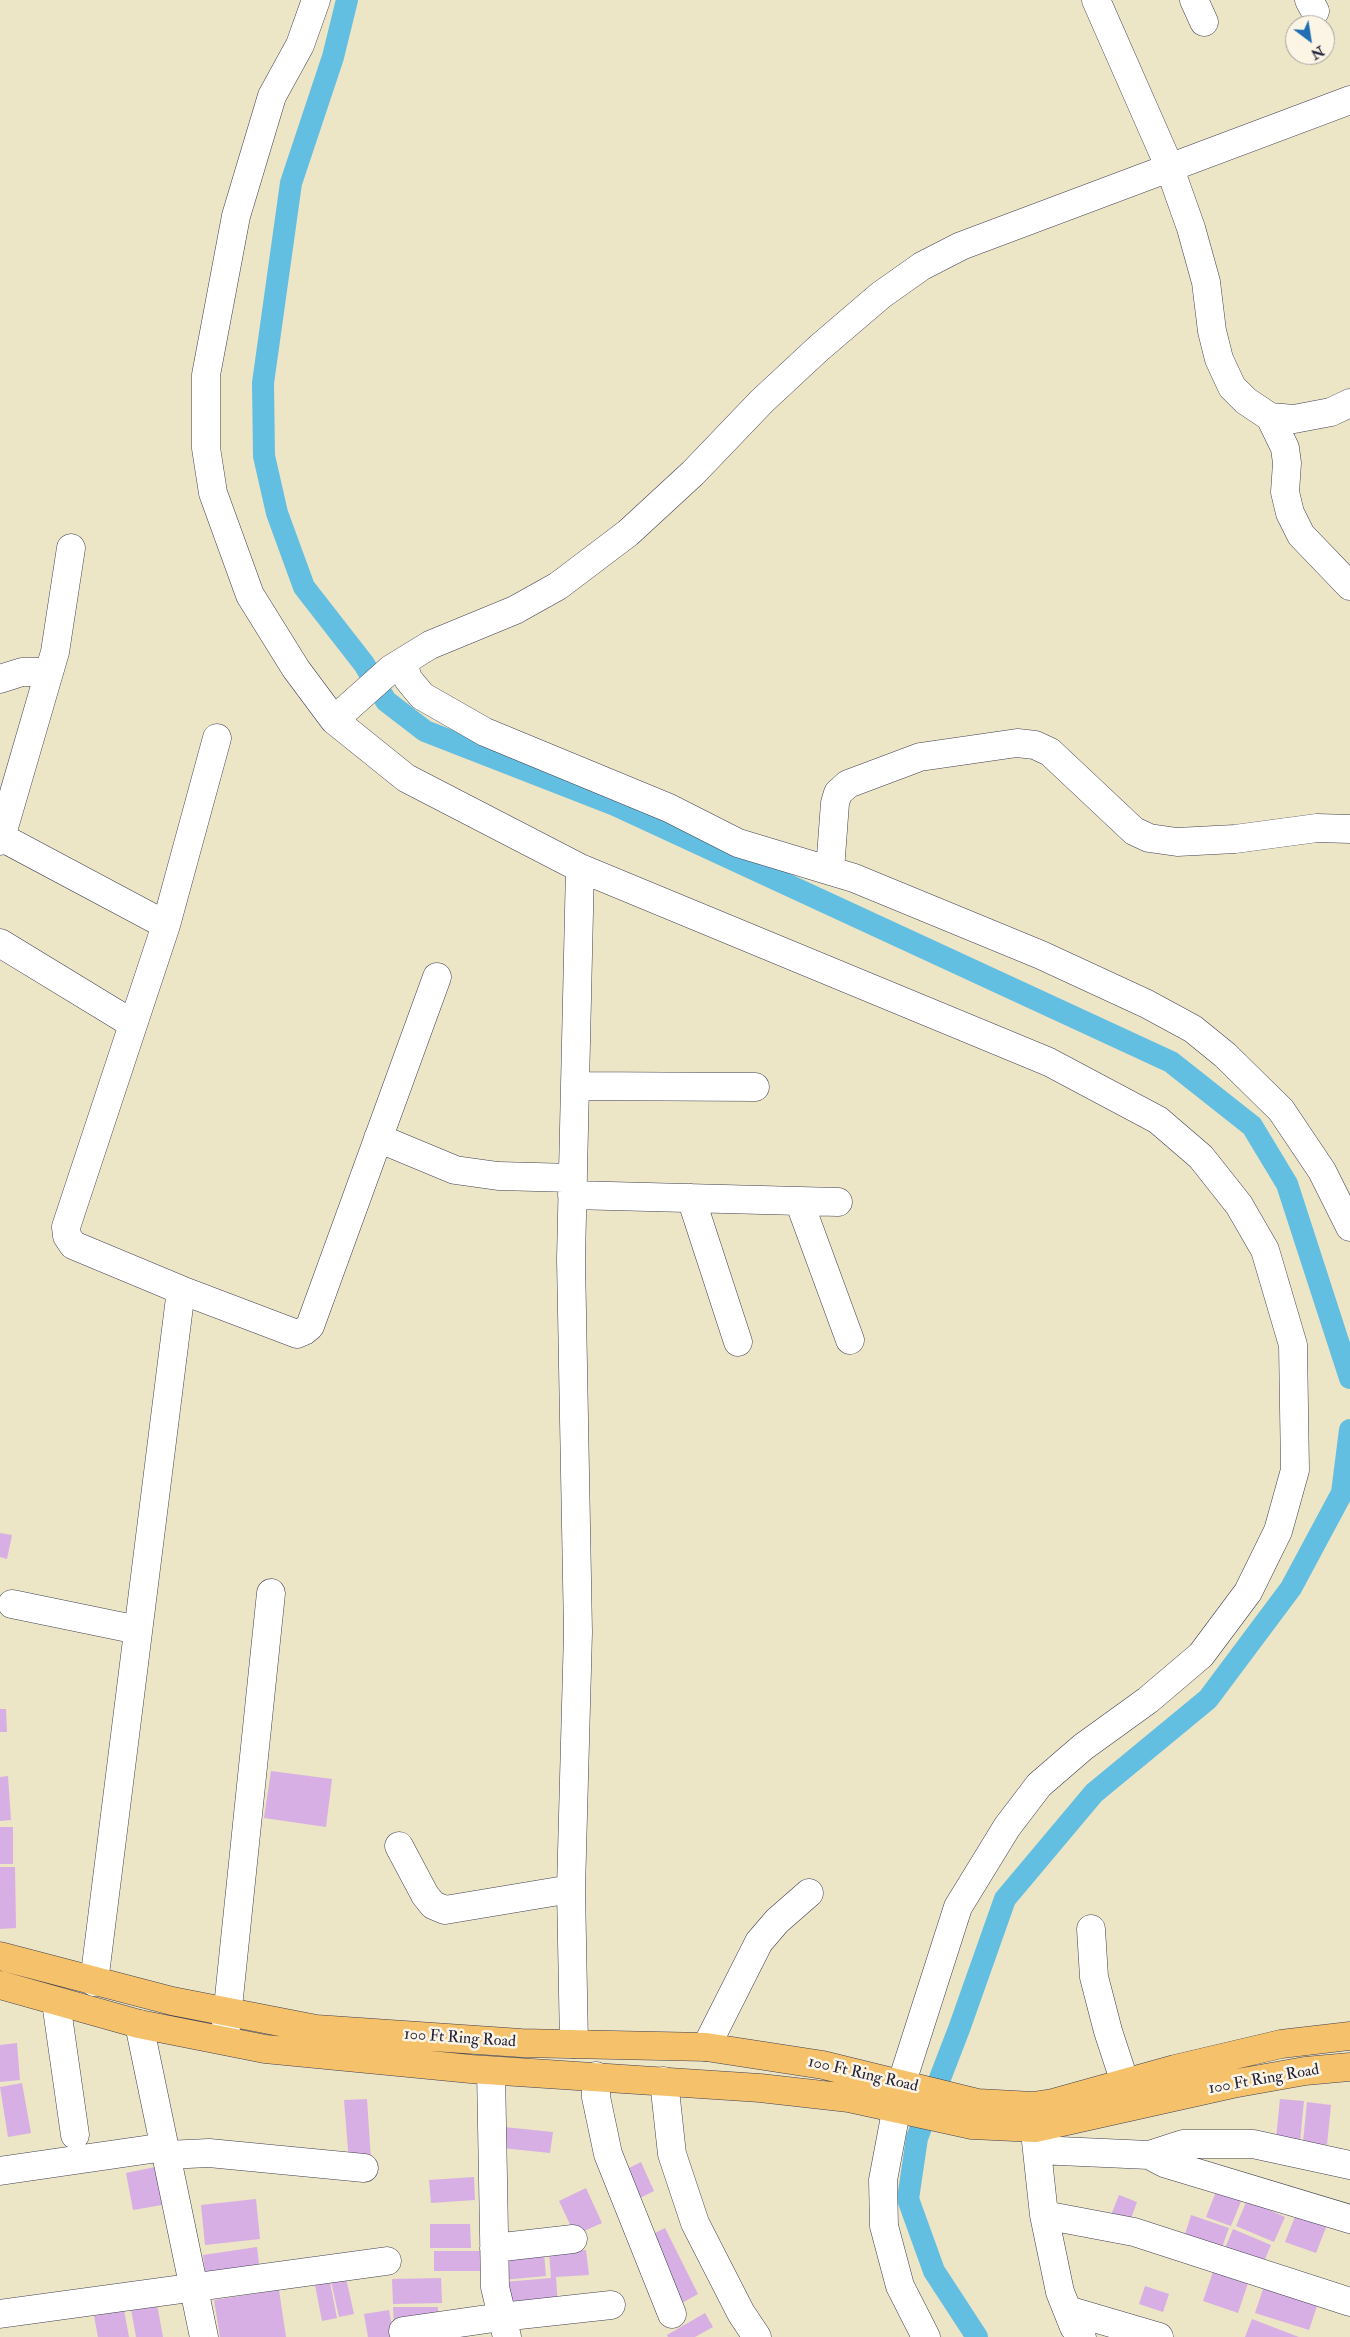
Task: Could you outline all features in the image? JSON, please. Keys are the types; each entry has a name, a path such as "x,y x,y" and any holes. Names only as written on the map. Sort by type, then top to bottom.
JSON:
{"main road":[{"name":"100 Ft Ring Road","path":"0,1956 172,2001 316,2029 521,2043 706,2047 823,2065 909,2098 1035,2128 1232,2084 1350,2067"},
{"name":"100 Ft Ring Road","path":"0,1985 139,2024 265,2049 491,2071 596,2076 760,2088 849,2098 909,2098"},
{"name":"100 Ft Ring Road","path":"1035,2128 1053,2102 1281,2044 1350,2036"}],"street":[{"path":"316,0 300,45 272,96 236,216 206,375 206,448 213,493 250,595 296,669 406,778 580,868 1049,1062 1158,1120 1201,1157 1239,1205 1265,1250 1293,1345 1295,1470 1278,1531 1248,1592 1201,1655 1148,1700 1083,1747 1039,1785 1007,1827 958,1907 909,2098 884,2180 884,2226 900,2286 926,2337"},
{"path":"1096,0 1169,166 1191,228 1206,282 1212,331 1219,359 1232,387 1246,401 1270,417 1294,419 1331,412 1350,403"},
{"path":"340,714 397,666 430,645 515,610 558,586 628,533 693,473 762,401 819,348 881,295 922,266 961,246 1169,166 1350,100"},
{"path":"1270,417 1285,448 1285,492 1290,512 1301,535 1350,586"},
{"path":"71,548 55,652 1,839 166,925"},
{"path":"397,666 422,696 485,732 669,808 738,843 830,870 1041,955 1146,1004 1193,1029 1224,1055 1281,1110 1322,1171 1350,1227"},
{"path":"0,678 22,672 49,672"},
{"path":"216,738 166,925 66,1227 67,1236 72,1245 181,1290 297,1334 304,1331 310,1326 437,977"},
{"path":"830,870 835,803 838,793 848,784 920,757 1017,743 1035,745 1050,752 1134,831 1149,838 1177,842 1235,839 1317,828 1350,829"},
{"path":"574,2044 571,1889 578,1632 571,1259 580,868"},
{"path":"0,943 133,1024"},
{"path":"575,1086 755,1087"},
{"path":"378,1138 455,1170 498,1176 690,1198 838,1202"},
{"path":"690,1198 738,1342"},
{"path":"799,1201 850,1340"},
{"path":"94,1982 181,1290"},
{"path":"225,2041 271,1593"},
{"path":"12,1604 138,1630"},
{"path":"399,1846 424,1895 433,1905 445,1910 571,1889"},
{"path":"706,2047 758,1942 777,1921 809,1893"},
{"path":"1090,1929 1094,1977 1108,2031 1125,2083"},
{"path":"56,2002 74,2135"},
{"path":"139,2024 204,2337"},
{"path":"491,2071 495,2287 504,2327"},
{"path":"596,2076 596,2097 608,2154 672,2314"},
{"path":"664,2081 672,2154 695,2223 741,2313 756,2337"},
{"path":"1082,2337 1074,2327 1060,2292 1044,2215 1035,2128 1149,2155 1164,2163 1350,2219"},
{"path":"1149,2155 1183,2144 1254,2144 1350,2165"},
{"path":"0,2171 166,2151 209,2153 364,2168"},
{"path":"1044,2215 1134,2232 1350,2302"},
{"path":"494,2248 572,2239"},
{"path":"0,2314 194,2286 387,2262"},
{"path":"403,2331 504,2327 611,2305"},
{"path":"1067,2310 1159,2337"}],"building":[{"path":"0,1533 12,1535 7,1559 0,1557"},
{"path":"0,1709 6,1709 7,1732 0,1732"},
{"path":"271,1771 332,1779 326,1827 264,1818"},
{"path":"8,1776 11,1820 0,1821 0,1777"},
{"path":"0,1827 13,1827 13,1864 0,1864"},
{"path":"0,1867 15,1867 16,1928 0,1929"},
{"path":"17,2043 20,2080 0,2082 0,2045"},
{"path":"22,2083 31,2133 8,2137 0,2087"},
{"path":"367,2099 371,2160 349,2162 344,2100"},
{"path":"1280,2099 1304,2101 1300,2141 1276,2139"},
{"path":"1307,2102 1331,2105 1327,2145 1303,2142"},
{"path":"504,2127 553,2132 550,2153 502,2148"},
{"path":"641,2162 654,2191 638,2199 625,2170"},
{"path":"155,2167 162,2205 133,2210 126,2173"},
{"path":"474,2177 475,2200 431,2203 429,2180"},
{"path":"586,2188 602,2223 575,2235 559,2201"},
{"path":"1217,2189 1242,2199 1231,2226 1206,2217"},
{"path":"1119,2195 1137,2202 1128,2227 1109,2220"},
{"path":"256,2199 260,2239 205,2245 201,2205"},
{"path":"1247,2200 1285,2217 1274,2242 1236,2226"},
{"path":"1296,2214 1327,2225 1316,2253 1285,2242"},
{"path":"1191,2215 1229,2228 1220,2253 1183,2241"},
{"path":"430,2224 470,2224 471,2248 430,2248"},
{"path":"665,2228 698,2294 682,2303 649,2236"},
{"path":"1233,2229 1271,2245 1260,2271 1222,2255"},
{"path":"257,2247 260,2271 206,2279 203,2255"},
{"path":"586,2250 589,2275 556,2277 558,2306 506,2310 504,2282 551,2278 549,2253"},
{"path":"434,2251 481,2251 482,2271 434,2271"},
{"path":"544,2253 546,2276 503,2280 501,2257"},
{"path":"1214,2269 1249,2280 1238,2313 1203,2301"},
{"path":"346,2278 354,2314 339,2317 331,2281"},
{"path":"441,2278 442,2303 393,2304 392,2279"},
{"path":"330,2282 337,2318 322,2321 315,2285"},
{"path":"1145,2286 1169,2294 1163,2312 1139,2304"},
{"path":"1264,2286 1318,2303 1309,2330 1255,2313"},
{"path":"279,2290 286,2337 220,2337 214,2300"},
{"path":"157,2304 163,2337 136,2337 131,2309"},
{"path":"393,2307 438,2307 437,2325 394,2325"},
{"path":"124,2310 129,2337 98,2337 94,2316"},
{"path":"389,2310 394,2337 368,2337 364,2314"},
{"path":"705,2313 713,2327 695,2337 668,2337 667,2335"},
{"path":"1252,2319 1299,2337 1245,2337"}],"waterway":[{"path":"347,0 333,57 291,183 263,383 264,456 277,513 304,587 364,664 386,701 425,731 615,805 1171,1062 1252,1126 1287,1184 1350,1378"},
{"path":"977,2337 934,2271 908,2199 917,2138 959,2029 1005,1899 1094,1793 1208,1699 1291,1588 1342,1493 1350,1430"}]}
